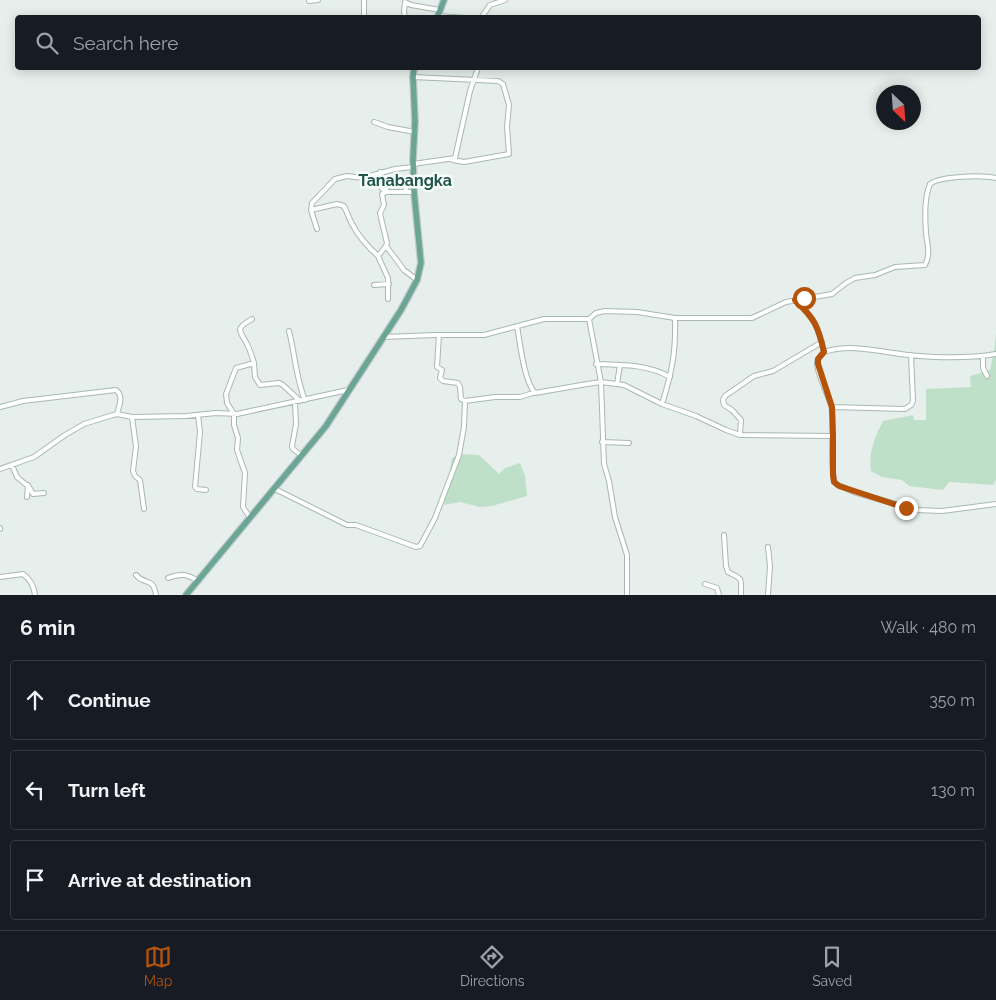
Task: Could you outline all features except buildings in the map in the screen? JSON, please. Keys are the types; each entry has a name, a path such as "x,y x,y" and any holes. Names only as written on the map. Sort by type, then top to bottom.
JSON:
{"main road":[{"path":"438,15 444,0"},
{"path":"186,595 326,426 401,310 417,280 421,263 413,166 415,132 414,70"}],"street":[{"path":"309,1 318,0"},
{"path":"364,0 364,15"},
{"path":"483,15 490,5 505,0"},
{"path":"405,15 405,2 438,15"},
{"path":"453,160 457,154 473,79 477,70"},
{"path":"317,229 311,210 313,202 338,178 349,176 362,178 395,169 453,160 464,162 506,156 510,153 507,127 509,105 504,84 473,79 413,77"},
{"path":"374,122 388,127 415,132"},
{"path":"380,172 380,186 385,191 414,192"},
{"path":"384,337 484,335 544,319 589,319 596,313 614,311 637,312 675,318 752,318 763,314 778,304 828,295 855,278 874,275 895,266 925,265 928,249 926,208 930,184 938,180 984,176 996,178"},
{"path":"406,191 405,183 397,180 392,182 382,194 384,205 380,213 386,246 404,270 417,280"},
{"path":"311,210 336,204 344,206 358,235 378,256 389,284 388,299"},
{"path":"378,256 386,246"},
{"path":"374,285 389,284"},
{"path":"795,300 812,317 824,352"},
{"path":"662,404 676,347 675,318"},
{"path":"252,319 240,330 240,334 248,346 254,363 255,378 260,386 279,383 284,385 300,401"},
{"path":"589,319 596,364 601,382 604,464 609,481 611,500 627,555 627,595"},
{"path":"517,326 525,368 533,392"},
{"path":"289,331 300,387 300,401 292,446 302,456"},
{"path":"275,489 347,525 356,525 420,546 435,518 459,455 464,427 465,402 461,399 460,387 458,383 443,381 440,378 442,370 437,367 436,358 439,335"},
{"path":"740,435 740,420 732,410 724,406 723,400 726,396 754,376 773,371 822,342"},
{"path":"996,354 958,358 910,355 853,348 824,352 818,359 818,367 832,407 834,482 839,486 916,510 942,511 996,504"},
{"path":"832,407 905,409 909,407 912,402 910,355"},
{"path":"984,356 983,368 987,376"},
{"path":"250,518 242,504 246,476 236,450 238,440 234,425 234,414 226,398 233,372 239,366 254,363"},
{"path":"596,364 638,366 670,377"},
{"path":"617,384 620,365"},
{"path":"465,402 496,397 520,397 533,392 537,394 601,382 628,386 645,397 740,435 833,436"},
{"path":"0,407 23,401 116,390 121,398 117,414"},
{"path":"0,469 40,454 65,435 84,424 117,414 132,417 216,413 234,414 348,390"},
{"path":"198,415 200,432 195,484 196,489 206,490"},
{"path":"132,417 136,446 133,471 140,480 144,509"},
{"path":"602,442 629,443"},
{"path":"12,465 17,478 28,486 33,494 44,493"},
{"path":"27,497 28,486"},
{"path":"724,535 726,566 728,572 738,575 740,578 741,595"},
{"path":"768,547 770,566 768,595"},
{"path":"0,577 23,574 34,588 35,595"},
{"path":"168,578 186,574 198,581"},
{"path":"136,575 140,580 152,583 156,595"},
{"path":"706,584 717,588 719,595"}],"green space":[{"path":"996,333 996,480 993,485 949,482 943,490 909,486 902,480 882,477 871,471 871,451 883,421 913,415 914,420 926,420 926,389 971,387 970,376 990,370"},
{"path":"462,454 479,455 499,474 505,468 520,463 525,476 527,496 492,506 480,507 460,502 444,505 452,458"}],"district":[{"name":"Tanabangka","path":"405,180"}],"route":[{"path":"804,298 795,300 815,322 821,336 824,352 818,359 818,367 832,407 834,482 854,492 906,508"}]}
